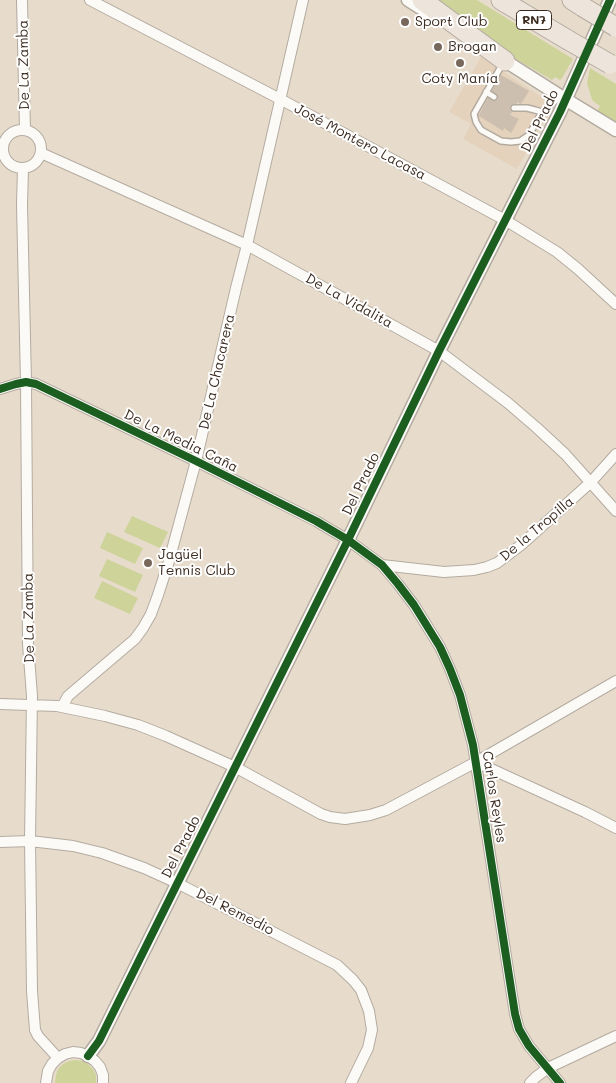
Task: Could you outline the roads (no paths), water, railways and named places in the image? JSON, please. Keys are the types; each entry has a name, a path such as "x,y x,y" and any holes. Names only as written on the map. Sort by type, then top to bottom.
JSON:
{"highway":[{"path":"422,0 505,61"},
{"name":"RN7","path":"501,0 613,66"},
{"path":"577,3 616,27"}],"street":[{"name":"De La Zamba","path":"22,0 25,130"},
{"name":"José Montero Lacasa","path":"90,0 280,99 505,220 557,252 616,304"},
{"name":"De La Chacarera","path":"62,707 68,696 135,639 150,614 169,561 196,461 303,0"},
{"path":"408,0 616,130"},
{"name":"Del Prado","path":"88,1056 99,1041 348,540 440,350 560,112 563,98 610,2"},
{"path":"25,130 38,138 41,153 33,166 23,169 13,167 2,156 2,146 7,137 15,131 25,130"},
{"name":"De La Vidalita","path":"41,153 247,246 440,350 537,428 565,454 616,510"},
{"name":"De La Zamba","path":"23,169 28,644 32,705 30,842 32,991 35,1030 58,1058"},
{"path":"0,389 26,382"},
{"name":"De La Media Caña","path":"26,382 44,387 196,461 316,521 348,540"},
{"name":"De la Tropilla","path":"382,565 444,572 474,570 497,563 521,545 591,482 616,454"},
{"name":"Carlos Reyles","path":"348,540 382,565 414,605 440,646 450,669 460,696 473,744 515,1014 523,1038 560,1083"},
{"path":"1,702 62,707 138,725 235,767 321,814 345,819 386,810 476,762 616,681"},
{"path":"476,762 616,828"},
{"name":"Del Remedio","path":"0,842 30,842 73,846 102,853 144,868 177,882 337,966 354,980 361,990 369,1011 372,1030 368,1048 351,1083"},
{"path":"530,1083 548,1068 616,1036"},
{"path":"46,1083 48,1071 52,1064 58,1058 73,1052 81,1053 95,1061 103,1075 103,1083 107,1083"}],"lane":[{"path":"505,61 474,114 481,130 501,141 511,142 520,140 529,135 542,112 563,98"},
{"path":"486,92 494,96"},
{"path":"514,108 542,112"}],"place":[{"name":"Sport Club","path":"405,22"},
{"name":"Brogan","path":"438,47"},
{"name":"Coty Manía","path":"460,63"},
{"name":"Jagüel Tennis Club","path":"148,563"}]}
